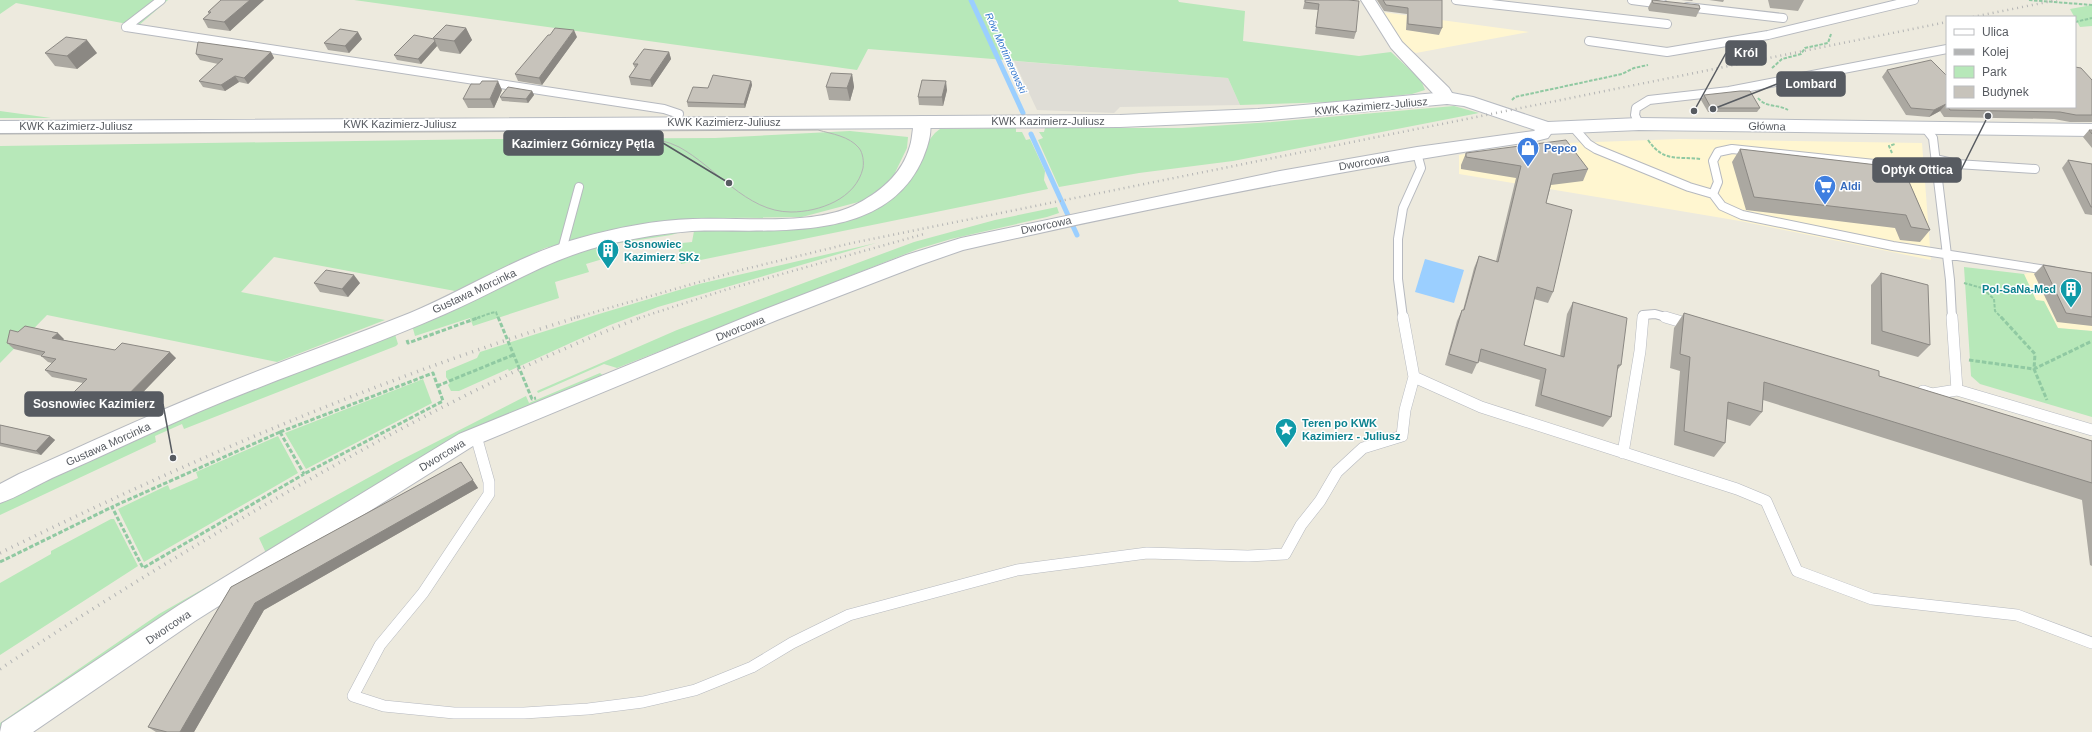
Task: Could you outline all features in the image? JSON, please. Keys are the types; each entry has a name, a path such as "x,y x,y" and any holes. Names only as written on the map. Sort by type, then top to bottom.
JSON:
{"street":[{"path":"1368,0 1396,45 1443,92 1447,98"},
{"name":"KWK Kazimierz-Juliusz","path":"0,127 1120,121 1243,116 1447,98"},
{"name":"Główna","path":"1447,98 1467,101 1547,128 1643,131 1926,129 2092,130"},
{"name":"Gustawa Morcinka","path":"0,494 27,480 241,386 440,308 562,250 594,240 651,229 696,225 798,223 830,219 856,211 877,202 894,187 909,170 921,139 922,121"},
{"name":"Dworcowa","path":"11,732 187,613 370,498 476,436 770,316 913,260 961,244 1056,222 1280,177 1417,153 1536,136 1542,134 1547,128"}],"lane":[{"path":"161,0 126,28 664,109 678,114 677,123"},
{"path":"1456,0 1667,24"},
{"path":"1632,0 1783,18"},
{"path":"1589,41 1667,52 1768,35 1914,0"},
{"path":"1643,131 1635,115 1636,108 1649,100 1729,91 1946,49"},
{"path":"1574,128 1588,144 1596,149 1689,187 1713,194 1722,206 1742,215 1812,231 2061,272"},
{"path":"1926,129 1933,138 1950,280 1957,390"},
{"path":"1713,194 1718,182 1713,161 1718,152 1732,149 1884,165"},
{"path":"476,436 489,482 490,494 423,593 380,645 354,696 384,706 454,713 524,713 588,709 643,702 695,690 752,667 792,643 849,616 1017,570 1147,553 1248,556 1286,554 1301,525 1320,501 1337,472 1363,448 1402,436 1404,410 1414,377 1404,332 1397,249 1400,222 1410,188 1421,168 1417,153"},
{"path":"1935,159 1957,164 2035,169"},
{"path":"562,250 579,187"},
{"path":"1623,453 1640,351 1642,315 1656,314 1699,326"},
{"path":"1414,377 1480,407 1737,489 1766,500 1797,571 1872,599 2017,615 2092,643"},
{"path":"1917,389 1932,394 1957,390 2092,430"}],"path":[{"path":"2029,0 2092,5"},
{"path":"2076,22 2092,18"},
{"path":"1765,83 1763,81 1765,73 1782,59 1801,54 1805,48"},
{"path":"1511,102 1514,97 1622,74 1634,68 1659,62 1667,52"},
{"path":"1749,87 1761,103 1766,105 1784,106 1790,112"},
{"path":"1643,131 1655,152 1666,158 1692,157 1713,161"},
{"path":"1950,280 1982,288 1994,299 1995,311 2035,354 2034,369 2055,419"},
{"path":"407,339 408,343 496,312 532,399 536,398"},
{"path":"1955,359 2034,369 2092,341"},
{"path":"437,386 513,355"},
{"path":"0,562 112,507 280,432 433,373 443,401 304,474 143,568 112,507"},
{"path":"280,432 304,474"}],"shaded area":[{"path":"1382,12 1529,32 1416,53 1406,49"},
{"path":"1014,61 1228,78 1240,105 1120,107 1114,113 1037,110"},
{"path":"1679,139 1922,143 1931,260 1740,221 1459,174 1459,155 1494,149 1567,143"},
{"name":"Pol-SaNa-Med","path":"2033,272 2092,281 2092,331 2058,328 2044,302 2036,300 2024,274"}],"green space":[{"path":"0,0 168,0 138,26 16,3 0,14"},
{"path":"354,0 1178,0 1179,2 1245,11 1243,41 1359,56 1391,52 1421,80 1425,90 1412,94 1332,102 1240,105 1228,78 868,49 857,70"},
{"path":"2092,5 2092,26 2080,27 2076,20 2076,16 2074,16 2070,9"},
{"path":"1454,106 1479,113 1233,161 1139,173 1059,187 1038,140 1043,138 1039,132 1044,132 1045,128 1182,128 1272,122"},
{"path":"0,111 51,118 0,118"},
{"path":"1016,128 1016,132 1022,132 1026,140 1030,139 1045,171 1044,180 1048,189 681,264 678,245 672,245 692,242 694,231 798,228 880,206 909,182 919,166 928,143 940,129"},
{"path":"850,131 908,137 907,148 891,181 866,200 802,217 723,218 647,223 545,248 455,291 274,257 241,292 385,320 277,362 47,315 0,363 0,146 493,139 715,138"},
{"path":"1057,207 1059,213 1047,217 951,239 918,249 617,368 604,364 538,393 537,391 677,330 914,242 995,220"},
{"path":"681,232 614,244 616,255 586,264 589,272 555,282 559,298 473,326 470,318 415,336 412,325 572,253 646,235"},
{"path":"876,243 658,307 610,325 509,371 508,369 459,391 451,391 448,385 450,383 446,377 446,371 477,358 480,352 699,284"},
{"path":"1964,267 2024,274 2036,300 2044,301 2058,328 2092,331 2092,417 1980,384 1971,376"},
{"path":"394,331 398,344 396,346 184,429 182,424 155,436 156,442 0,515 0,502 150,432"},
{"path":"600,373 605,377 523,409 80,676 0,731 0,723 159,614 266,553 259,538 395,463 526,396 529,403"},
{"path":"423,379 432,403 306,469 285,433"},
{"path":"278,436 298,473 144,562 118,509 168,485 170,490 198,478 196,472"},
{"path":"111,519 114,519 138,566 0,655 0,583 51,554 51,551"}],"water":[{"path":"1425,259 1464,270 1454,303 1415,292"}],"building":[{"path":"221,0 250,0 224,22 203,19"},
{"path":"1305,0 1359,1 1356,32 1316,27 1319,4 1305,2"},
{"path":"1383,0 1442,0 1442,28 1408,24 1408,8 1386,5"},
{"path":"1652,0 1699,5 1700,9 1653,3"},
{"path":"446,25 466,28 454,41 433,38"},
{"path":"555,28 574,30 539,78 515,74 548,35 550,35"},
{"path":"340,29 358,32 345,46 324,43"},
{"path":"414,35 434,39 435,41 418,59 394,55"},
{"path":"66,37 87,40 67,56 45,53"},
{"path":"198,42 271,52 244,78 235,76 221,85 199,81 223,59 196,54"},
{"path":"644,49 669,52 650,80 629,77 638,64 633,64"},
{"path":"1931,60 1946,75 1946,104 1934,110 1911,108 1887,70"},
{"path":"2076,67 2081,68 2092,80 2092,115 2076,115 2060,112 1950,110 1949,108 2076,108"},
{"path":"831,73 852,74 847,88 826,87"},
{"path":"713,75 751,81 744,104 687,102 693,87 708,88"},
{"path":"922,80 946,81 942,97 918,97"},
{"path":"482,81 498,81 490,99 463,99 471,84 480,84"},
{"path":"508,87 532,91 526,99 500,97"},
{"path":"1750,91 1760,108 1711,108 1704,95"},
{"path":"1566,140 1588,169 1553,174 1546,203 1572,210 1553,292 1537,287 1524,345 1564,357 1573,302 1627,318 1621,365 1618,365 1611,417 1541,395 1546,369 1481,349 1478,363 1449,354 1462,310 1464,310 1479,256 1498,262 1521,166 1466,157 1466,153"},
{"name":"Aldi","path":"1740,149 1903,168 1930,230 1911,227 1906,215 1754,197"},
{"path":"2068,160 2092,164 2092,207 2091,207"},
{"path":"2043,265 2092,273 2092,317 2066,313"},
{"path":"326,270 354,275 342,289 314,283"},
{"path":"1881,273 1928,285 1930,345 1882,331"},
{"path":"1684,313 1879,371 1879,376 2092,441 2092,483 1764,382 1762,412 1728,402 1725,443 1684,431 1690,357 1680,354"},
{"path":"25,326 58,333 52,338 115,350 122,343 170,352 114,409 68,398 87,379 45,370 56,359 41,356 45,352 7,343 10,330 18,332"},
{"path":"0,425 50,436 36,451 0,443"},
{"path":"461,462 473,480 255,603 180,732 167,732 148,727 231,587"}],"waterway":[{"name":"Rów Mortimerowski","path":"971,0 1023,113"},
{"name":"Rów Mortimerowski","path":"1031,134 1077,235"}],"tram line":[{"path":"0,134 818,130 840,136 855,144 861,152 863,168 859,179 845,196 824,206 791,212 775,210 760,205 732,187 693,156 670,143 652,139 605,136"}],"railway":[{"path":"1978,16 2057,0"},
{"path":"574,318 741,270 852,243 1946,22"},
{"path":"642,317 725,290 924,234"},
{"path":"0,553 141,486 284,424 430,367 503,341 578,317"},
{"path":"0,669 167,563 294,488 374,444 487,385 564,349 642,317"}],"place":[{"name":"Lombard","path":"1713,109"},
{"name":"Król","path":"1694,111"},
{"name":"Optyk Ottica","path":"1988,116"},
{"name":"Pepco","path":"1528,168"},
{"name":"Kazimierz Górniczy Pętla","path":"729,183"},
{"name":"Aldi","path":"1825,206"},
{"name":"Sosnowiec Kazimierz SKz","path":"608,270"},
{"name":"Pol-SaNa-Med","path":"2071,308"},
{"name":"Teren po KWK Kazimierz - Juliusz","path":"1286,448"},
{"name":"Sosnowiec Kazimierz","path":"173,458"}]}
